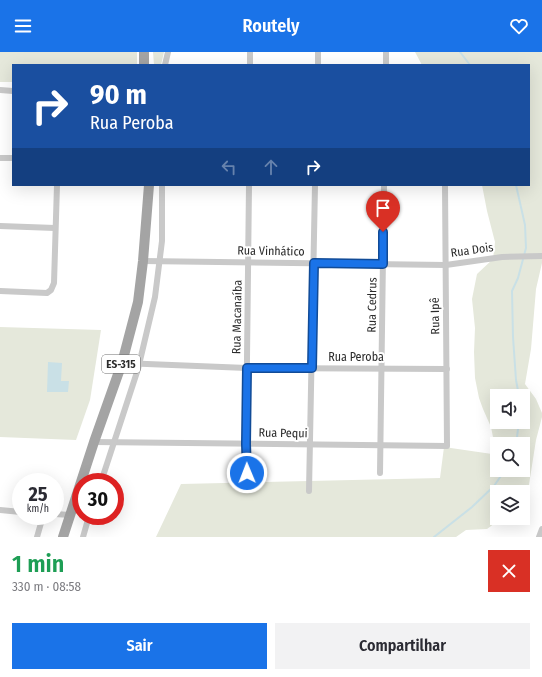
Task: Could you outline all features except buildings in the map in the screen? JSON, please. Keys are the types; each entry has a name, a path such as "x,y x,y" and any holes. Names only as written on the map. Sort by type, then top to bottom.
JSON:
{"main road":[{"path":"144,52 144,64"},
{"name":"ES-315","path":"63,537 122,363 138,302 149,186"}],"street":[{"path":"165,64 168,52"},
{"path":"250,52 250,64"},
{"path":"318,52 318,64"},
{"path":"386,52 386,64"},
{"path":"0,90 12,91"},
{"path":"0,158 12,158"},
{"path":"0,291 47,293 51,290 54,283 57,186"},
{"path":"104,473 139,363 155,297 162,242 162,186"},
{"name":"Rua Macanaíba","path":"247,473 246,444 249,186"},
{"path":"309,490 315,186"},
{"name":"Rua Cedrus","path":"380,473 384,186"},
{"name":"Rua Ipê","path":"444,186 447,446"},
{"path":"0,226 55,228"},
{"name":"Rua Dois","path":"446,265 502,257 539,256"},
{"name":"Rua Vinhático","path":"143,260 446,265"},
{"name":"Rua Peroba","path":"122,363 247,368 447,369"},
{"name":"Rua Pequi","path":"94,442 447,446"},
{"path":"0,510 12,511"},
{"path":"64,515 70,515"},
{"path":"37,537 40,525"},
{"path":"83,537 87,525"},
{"path":"539,537 542,529"}],"shaded area":[{"path":"0,52 137,52 137,64 12,64 12,82 0,82"},
{"path":"153,52 164,52 161,64 154,64"},
{"path":"415,52 542,53 542,263 536,289 531,349 525,384 529,389 490,389 490,425 479,398 475,378 475,328 472,299 477,274 493,259 495,242 482,186 530,186 530,64 421,64"},
{"path":"0,327 101,330 90,400 76,440 0,437"},
{"path":"530,391 536,399 542,413 542,417 536,440 529,485 490,485 490,525 492,525 487,529 466,530 456,537 156,537 181,484 440,478 444,447 490,454 490,477 530,477 530,437 493,437 491,429 530,429"}],"water":[{"path":"48,362 62,363 61,381 69,381 68,392 47,392"}],"waterway":[{"path":"460,52 469,64"},
{"path":"516,186 525,225 526,248 518,278 512,291 513,337 518,389"},
{"path":"517,437 518,429"},
{"path":"434,537 472,507 494,486 500,477"}],"route":[{"path":"247,473 247,368 312,368 314,263 383,264 383,232"}]}
